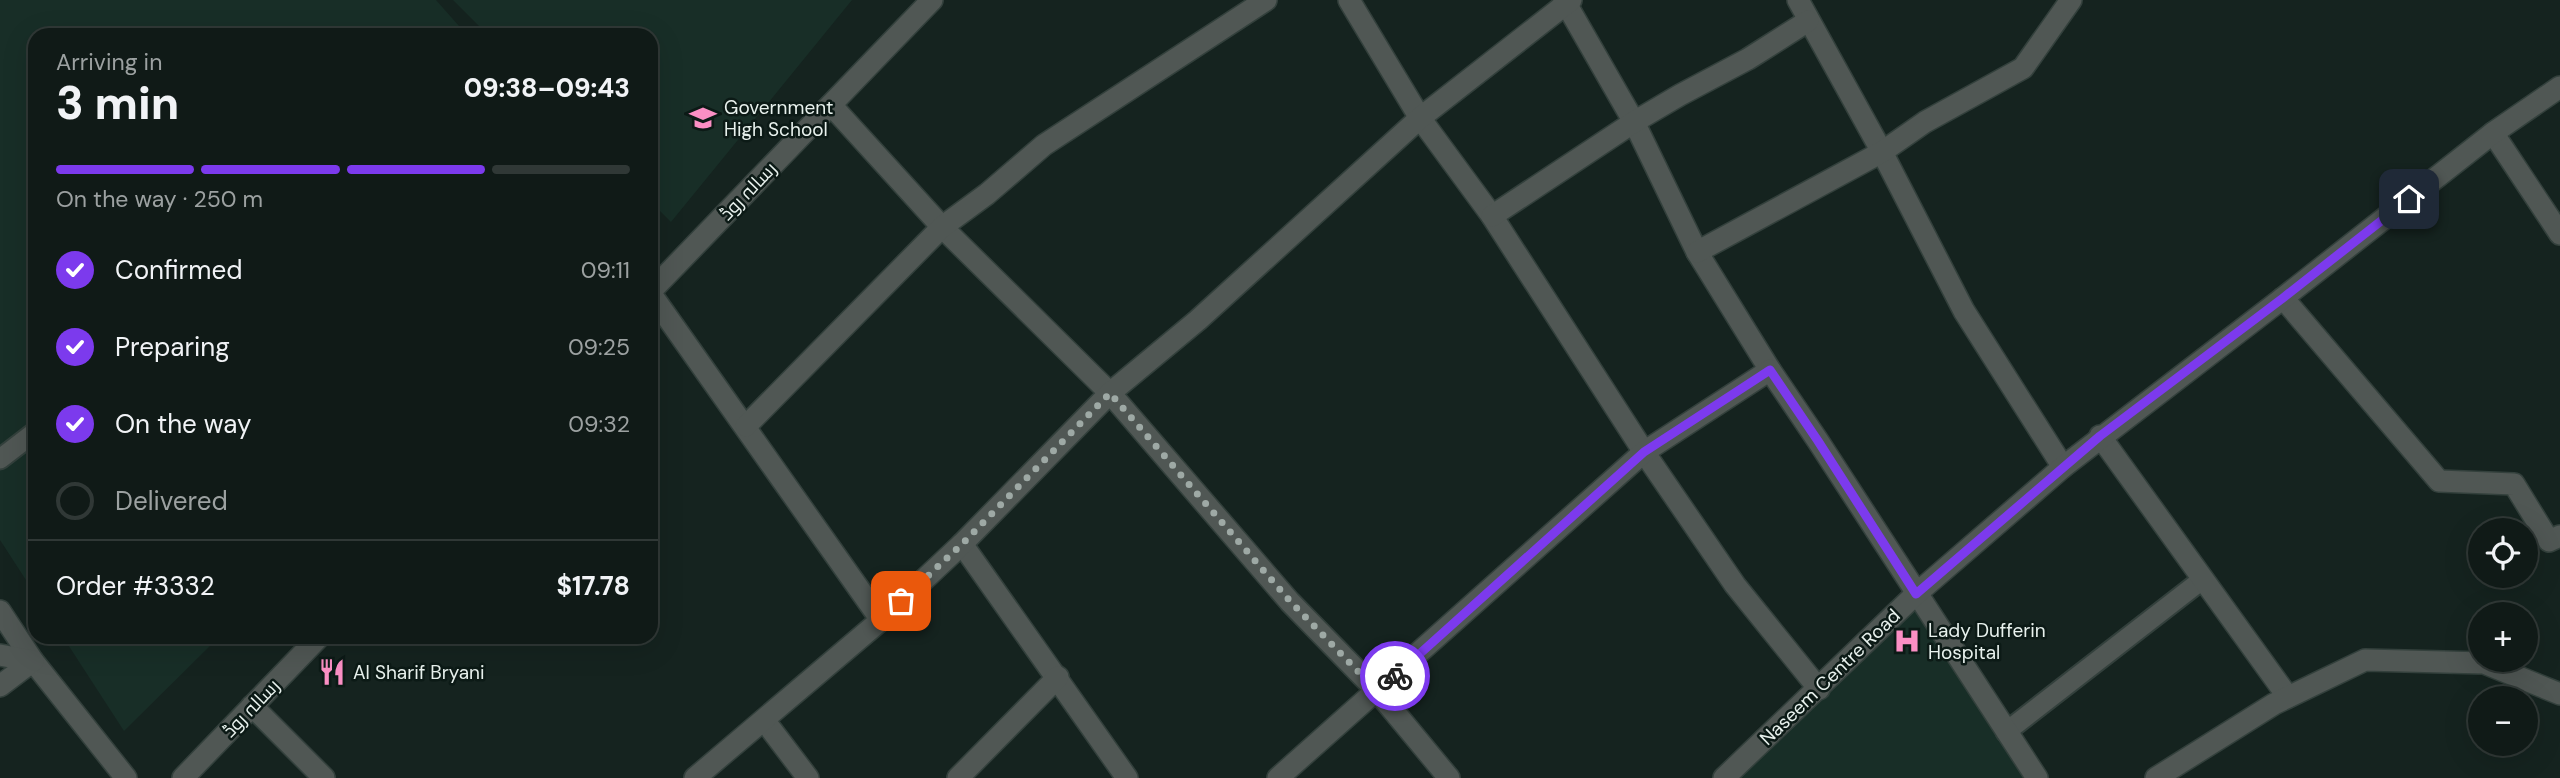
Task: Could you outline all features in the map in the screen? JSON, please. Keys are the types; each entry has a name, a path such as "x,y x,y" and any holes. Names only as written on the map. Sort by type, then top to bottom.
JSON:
{"street":[{"name":"رسالہ روڈ","path":"658,286 932,0"},
{"path":"746,426 942,227 987,194 1044,145 1266,0"},
{"path":"1349,0 1420,118 1492,216 1644,452 1735,585 1819,689"},
{"path":"1798,0 1882,152 1964,311 2063,467"},
{"path":"1697,252 1882,152 1925,122 2023,68 2071,0"},
{"path":"695,778 881,620 962,544 1110,393 1198,320 1420,118 1568,2 1634,122 1697,252 1770,370 2037,778"},
{"path":"1492,216 1634,122 1748,59 1808,21"},
{"name":"Naseem Centre Road","path":"1724,778 1916,594 2100,436 2283,298 2493,133 2560,87"},
{"path":"831,105 942,227 1110,393 1290,601 1377,691 1449,778"},
{"path":"2493,133 2560,234"},
{"path":"2283,298 2439,481 2514,484 2549,541 2560,536"},
{"path":"658,303 881,620"},
{"path":"1278,778 1644,452 1770,370"},
{"path":"2100,436 2288,697"},
{"path":"962,544 1127,778"},
{"path":"0,611 33,661 126,778"},
{"name":"رسالہ روڈ","path":"183,778 311,644"},
{"path":"0,654 33,661"},
{"path":"2156,778 2288,697 2365,660 2484,663 2560,694"},
{"path":"0,686 33,661"},
{"path":"958,778 1058,677"},
{"path":"252,706 324,778"},
{"path":"764,720 808,778"}],"lane":[{"path":"0,459 28,437"},
{"path":"2007,732 2203,579"}],"shaded area":[{"path":"0,0 436,0 461,28 28,28 28,583 0,540"},
{"name":"Government High School","path":"453,0 852,0 671,222 658,209 658,28 481,28"},
{"name":"Lady Dufferin Hospital","path":"1916,594 2037,778 1724,778"},
{"path":"68,644 212,644 124,731"}],"way so far":[{"path":"901,601 962,544 1110,393 1290,601 1377,691 1395,676"}],"place":[{"name":"Government High School","path":"703,118"},
{"name":"Lady Dufferin Hospital","path":"1907,641"},
{"name":"Al Sharif Bryani","path":"332,672"}],"route":[{"path":"1395,676 1644,452 1770,370 1916,594 2100,436 2409,199"}]}
